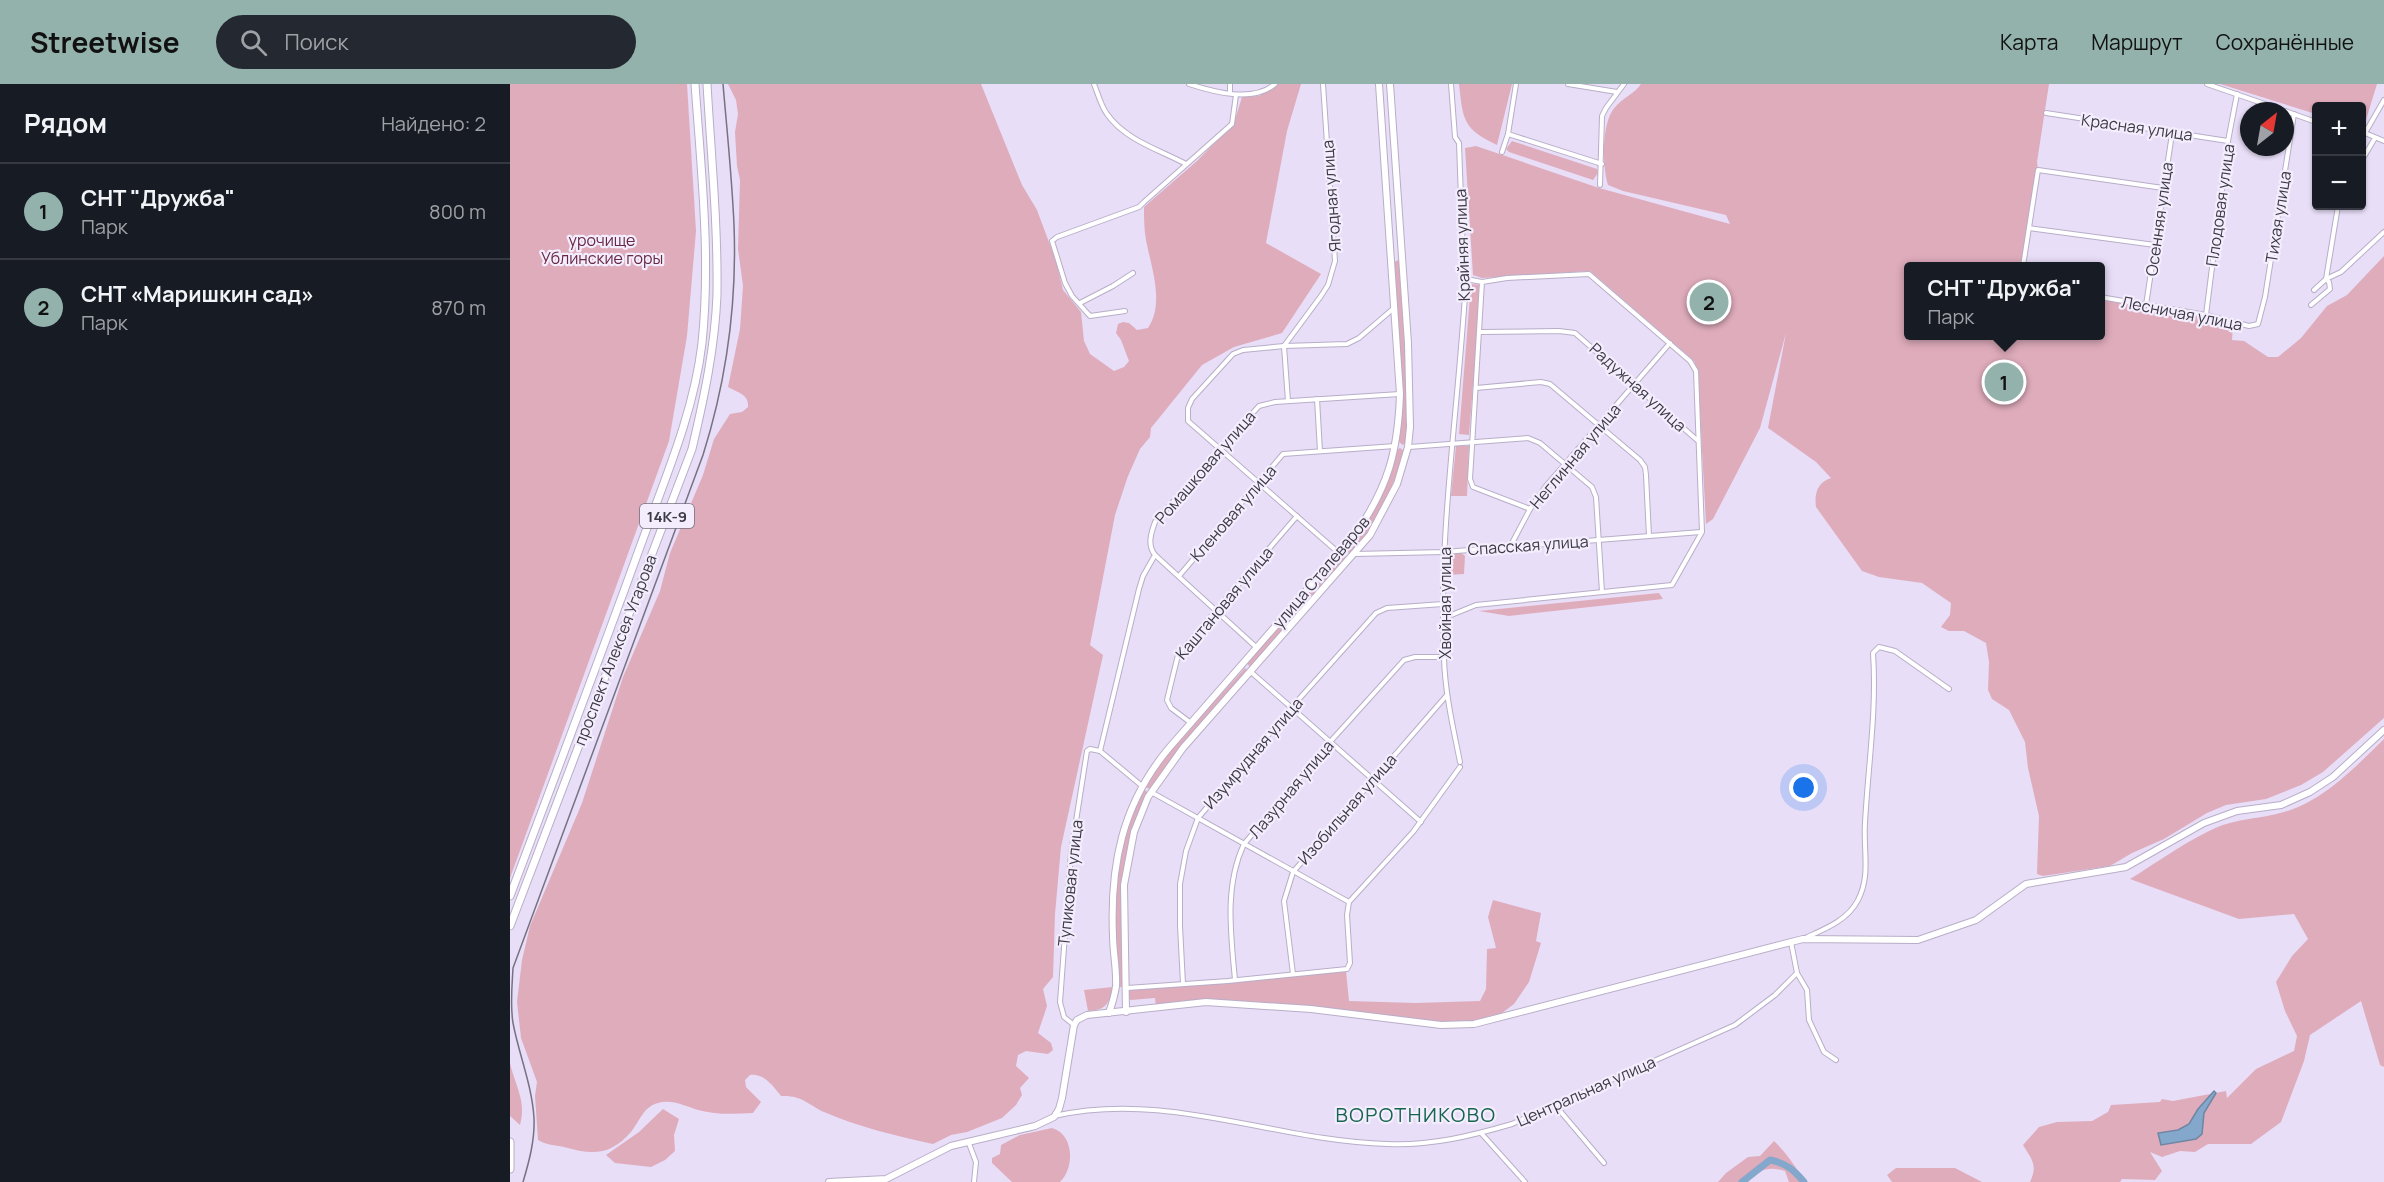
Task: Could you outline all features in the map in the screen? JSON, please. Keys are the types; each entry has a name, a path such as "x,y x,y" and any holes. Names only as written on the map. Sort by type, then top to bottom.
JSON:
{"main road":[{"name":"проспект Алексея Угарова","path":"510,896 669,465 694,380 702,344 704,254 695,84"},
{"name":"проспект Алексея Угарова","path":"510,926 692,449 699,422 709,376 717,297 716,229 707,84"},
{"name":"улица Сталеваров","path":"1109,1013 1116,988 1113,900 1115,864 1126,822 1142,786 1156,764 1191,723 1341,553 1379,497 1396,446 1400,394 1379,84"},
{"name":"улица Сталеваров","path":"1126,1012 1124,902 1126,867 1134,832 1151,792 1183,748 1352,556 1382,516 1393,495 1408,447 1411,394 1390,84"},
{"path":"1386,187 1397,186"},
{"path":"1391,259 1402,258"},
{"path":"1396,446 1408,447"},
{"path":"1341,553 1352,556"},
{"path":"1243,665 1251,672"},
{"path":"829,1182 886,1179 951,1146 1035,1126 1053,1117 1059,1109 1062,1098 1074,1025 1077,1020 1087,1015 1206,1002 1311,1009 1442,1026 1474,1024 1803,939 1918,940 1976,920 2026,884 2126,867 2204,823 2236,812 2281,805 2310,792 2333,777 2384,730"},
{"path":"1142,786 1151,792"},
{"path":"1116,988 1127,988"},
{"path":"1112,1002 1119,1005 1127,1002"},
{"path":"510,1142 510,1170"}],"street":[{"path":"1094,84 1106,114 1119,128 1186,164"},
{"path":"1189,84 1236,95 1262,92 1275,84"},
{"path":"1230,84 1230,92"},
{"name":"Ягодная улица","path":"1284,346 1328,285 1335,261 1323,84"},
{"name":"Крайняя улица","path":"1451,84 1455,136 1458,143 1466,279 1454,442"},
{"path":"1502,152 1508,134 1516,84"},
{"path":"1568,84 1617,92"},
{"path":"1600,185 1602,116 1624,84"},
{"path":"2207,84 2260,102"},
{"name":"Плодовая улица","path":"2206,315 2228,141 2237,94"},
{"path":"1125,311 1090,316 1072,296 1065,283 1052,241 1139,207 1232,124 1236,95"},
{"path":"2366,129 2384,100"},
{"name":"Красная улица","path":"2046,113 2228,141"},
{"path":"2294,114 2312,121"},
{"name":"Осенняя улица","path":"2146,305 2172,133"},
{"path":"1508,134 1602,164"},
{"path":"2366,135 2384,141"},
{"path":"2364,156 2375,138"},
{"name":"Тихая улица","path":"2260,320 2287,156"},
{"path":"2024,262 2038,170 2163,188"},
{"path":"2311,305 2330,289 2326,279 2336,210"},
{"path":"2029,228 2155,245"},
{"path":"2314,290 2326,279 2341,272 2384,232"},
{"path":"1080,303 1133,273"},
{"path":"1466,279 1482,282 1507,278 1589,274 1690,361 1696,371 1697,440"},
{"path":"1482,282 1470,479 1473,487 1530,509"},
{"name":"Лесничая улица","path":"2105,298 2206,315 2249,326 2258,324 2260,320"},
{"path":"1341,553 1188,422 1188,408 1192,399 1233,354 1243,350 1284,346 1347,344 1354,341 1394,308"},
{"name":"Радужная улица","path":"1480,332 1559,331 1575,333 1697,440 1702,532"},
{"name":"Неглинная улица","path":"1510,545 1530,509 1670,343"},
{"path":"1284,346 1288,401"},
{"path":"1476,388 1541,382 1550,384 1640,460 1645,467 1648,536"},
{"name":"Ромашковая улица","path":"1100,752 1139,589 1143,576 1155,555 1151,550 1150,542 1155,522 1259,406 1288,401 1400,394"},
{"path":"1317,399 1320,451"},
{"path":"1408,447 1472,440 1535,439 1592,487 1596,497 1602,592"},
{"name":"Хвойная улица","path":"1349,902 1421,822 1460,764 1447,694 1443,657 1444,552 1454,442"},
{"name":"Кленовая улица","path":"1179,576 1283,454 1396,446"},
{"name":"Каштановая улица","path":"1191,723 1171,708 1167,700 1175,662 1183,649 1297,516"},
{"path":"1444,621 1449,616 1476,604 1672,585 1702,532"},
{"name":"Спасская улица","path":"1352,556 1444,552 1510,545 1702,532"},
{"path":"1155,555 1257,648"},
{"name":"Изумрудная улица","path":"1183,984 1180,926 1181,877 1186,851 1197,818 1290,708 1376,613 1387,608 1443,604"},
{"path":"1803,939 1836,924 1857,903 1865,883 1864,830 1875,685 1873,653 1879,647 1895,651 1949,689"},
{"name":"Лазурная улица","path":"1235,980 1231,887 1237,859 1244,844 1330,742 1404,660 1415,657 1443,657"},
{"path":"1251,672 1421,822"},
{"name":"Изобильная улица","path":"1293,974 1284,901 1293,872 1447,694"},
{"name":"Тупиковая улица","path":"1074,1025 1064,1017 1060,1002 1067,887 1087,751 1090,749 1100,752"},
{"path":"1100,752 1142,786"},
{"path":"1127,988 1344,970 1350,963 1347,915 1349,902 1151,792"},
{"path":"1791,942 1797,973 1807,990 1809,1020 1824,1052 1836,1060"},
{"name":"Центральная улица","path":"1053,1117 1110,1108 1161,1109 1289,1133 1384,1144 1444,1141 1512,1124 1735,1025 1775,995 1797,973"},
{"path":"1555,1105 1604,1163"},
{"path":"1481,1133 1525,1182"},
{"path":"968,1141 976,1162 974,1182"}],"green space":[{"name":"урочище Ублинские горы","path":"510,84 687,84 696,231 687,336 669,441 510,878"},
{"path":"728,84 981,84 1022,185 1037,210 1056,261 1063,290 1081,312 1084,341 1090,354 1114,371 1124,367 1129,361 1116,333 1118,324 1129,323 1137,330 1148,328 1156,308 1155,285 1145,236 1144,207 1198,160 1234,123 1242,97 1259,96 1276,84 1301,84 1287,131 1266,243 1321,274 1282,333 1234,347 1202,365 1151,428 1150,437 1140,449 1128,476 1115,515 1090,645 1103,655 1061,847 1055,914 1053,977 1043,989 1047,1006 1038,1033 1051,1043 1053,1050 1048,1054 1026,1051 1018,1055 1016,1066 1029,1078 1020,1088 1022,1095 1016,1105 1002,1118 967,1132 951,1135 933,1144 864,1127 824,1112 799,1099 781,1096 768,1081 755,1075 750,1075 745,1080 746,1087 761,1102 753,1113 712,1113 663,1102 649,1107 631,1132 616,1146 600,1152 583,1151 538,1140 535,1096 537,1082 521,1038 517,1002 522,960 530,926 582,803 623,677 660,591 670,553 703,475 714,439 730,414 742,412 748,407 745,397 728,387 740,329 743,286 738,249 740,180 735,132 738,114 736,100"},
{"path":"1459,84 1512,84 1497,145 1477,134 1467,122"},
{"path":"1641,84 2049,84 2024,262 1904,262 1904,340 2105,340 2105,298 2231,321 2232,340 2244,341 2268,357 2278,357 2301,338 2327,306 2347,295 2384,256 2384,718 2323,772 2301,785 2266,799 2226,805 2207,813 2164,839 2110,866 2043,876 2037,874 2039,816 2028,768 2025,742 2009,710 1992,699 1988,690 1989,662 1986,643 1964,631 1949,631 1941,627 1950,615 1951,603 1922,583 1879,577 1862,571 1816,507 1818,489 1823,482 1831,478 1816,462 1768,428 1786,333 1760,428 1713,519 1706,524 1698,374 1694,361 1590,271 1482,278 1473,275 1465,148 1476,146 1599,188 1730,224 1726,215 1623,191 1608,185 1604,155 1605,132 1611,113 1616,106"},
{"path":"2220,84 2377,84 2366,120 2366,102 2312,102 2312,113 2294,107 2294,102 2278,102"},
{"path":"1512,141 1597,169 1598,173 1593,180 1509,152 1506,149"},
{"path":"1398,260 1408,375 1408,420 1406,442 1403,445 1399,442 1402,395 1393,263"},
{"path":"1471,284 1481,285 1469,435 1459,434"},
{"path":"1456,446 1469,446 1467,496 1451,496"},
{"path":"1400,448 1404,451 1383,506 1368,531 1349,554 1347,549 1376,502 1388,479 1397,450"},
{"path":"1460,552 1465,556 1464,574 1446,575 1450,554"},
{"path":"1341,555 1347,557 1250,668 1247,662"},
{"path":"1659,593 1663,599 1509,616 1479,611"},
{"path":"1245,668 1247,670 1166,766 1150,789 1145,787 1161,760"},
{"path":"2384,739 2384,1067 2380,1065 2361,1001 2310,1035 2304,1061 2281,1122 2251,1144 2208,1144 2195,1152 2180,1151 2162,1157 2150,1152 2162,1171 2155,1180 2030,1182 2034,1167 2023,1145 2039,1127 2057,1122 2092,1121 2108,1112 2111,1105 2160,1102 2162,1099 2173,1101 2226,1091 2227,1098 2256,1069 2294,1051 2297,1036 2285,1011 2276,982 2292,956 2308,939 2294,914 2239,919 2130,879 2189,842 2218,827 2236,821 2280,813 2310,801 2336,783"},
{"path":"1144,789 1148,793 1125,860 1121,907 1123,987 1119,987 1115,943 1115,881 1128,827"},
{"path":"1493,900 1541,913 1536,941 1541,943 1529,982 1514,1004 1502,1013 1472,1021 1434,1022 1241,1001 1218,1000 1156,1007 1155,998 1131,1000 1128,998 1128,992 1132,988 1346,971 1349,1001 1415,1003 1480,1001 1486,989 1487,949 1496,948 1488,917"},
{"path":"1113,987 1106,1005 1088,1011 1084,990"},
{"path":"510,1063 521,1101 520,1125 510,1116"},
{"path":"663,1109 679,1119 674,1135 675,1151 665,1160 651,1167 615,1163 606,1155 639,1132"},
{"path":"1052,1128 1065,1137 1070,1152 1068,1168 1060,1182 1012,1182 992,1163 992,1158 1000,1154 1001,1145 1020,1135"},
{"path":"1774,1141 1807,1182 1789,1182 1785,1171 1774,1169 1760,1171 1748,1182 1718,1182 1748,1157 1760,1156"},
{"path":"1896,1168 1955,1168 1982,1182 1892,1182 1887,1175"}],"water":[{"path":"2214,1091 2216,1093 2204,1113 2202,1134 2196,1139 2161,1145 2158,1133 2178,1130 2189,1124 2198,1109"}],"waterway":[{"path":"1742,1182 1770,1160 1789,1168 1804,1182"}],"tram line":[{"path":"523,1182 533,1143 534,1118 531,1094 513,1023 511,1003 513,968 703,455 724,370 732,312 734,225 723,84"}],"place":[{"name":"СНТ «Маришкин сад»","path":"1709,302"},
{"name":"СНТ \"Дружба\"","path":"2004,382"}],"district":[{"name":"ВОРОТНИКОВО","path":"1416,1114"}]}
